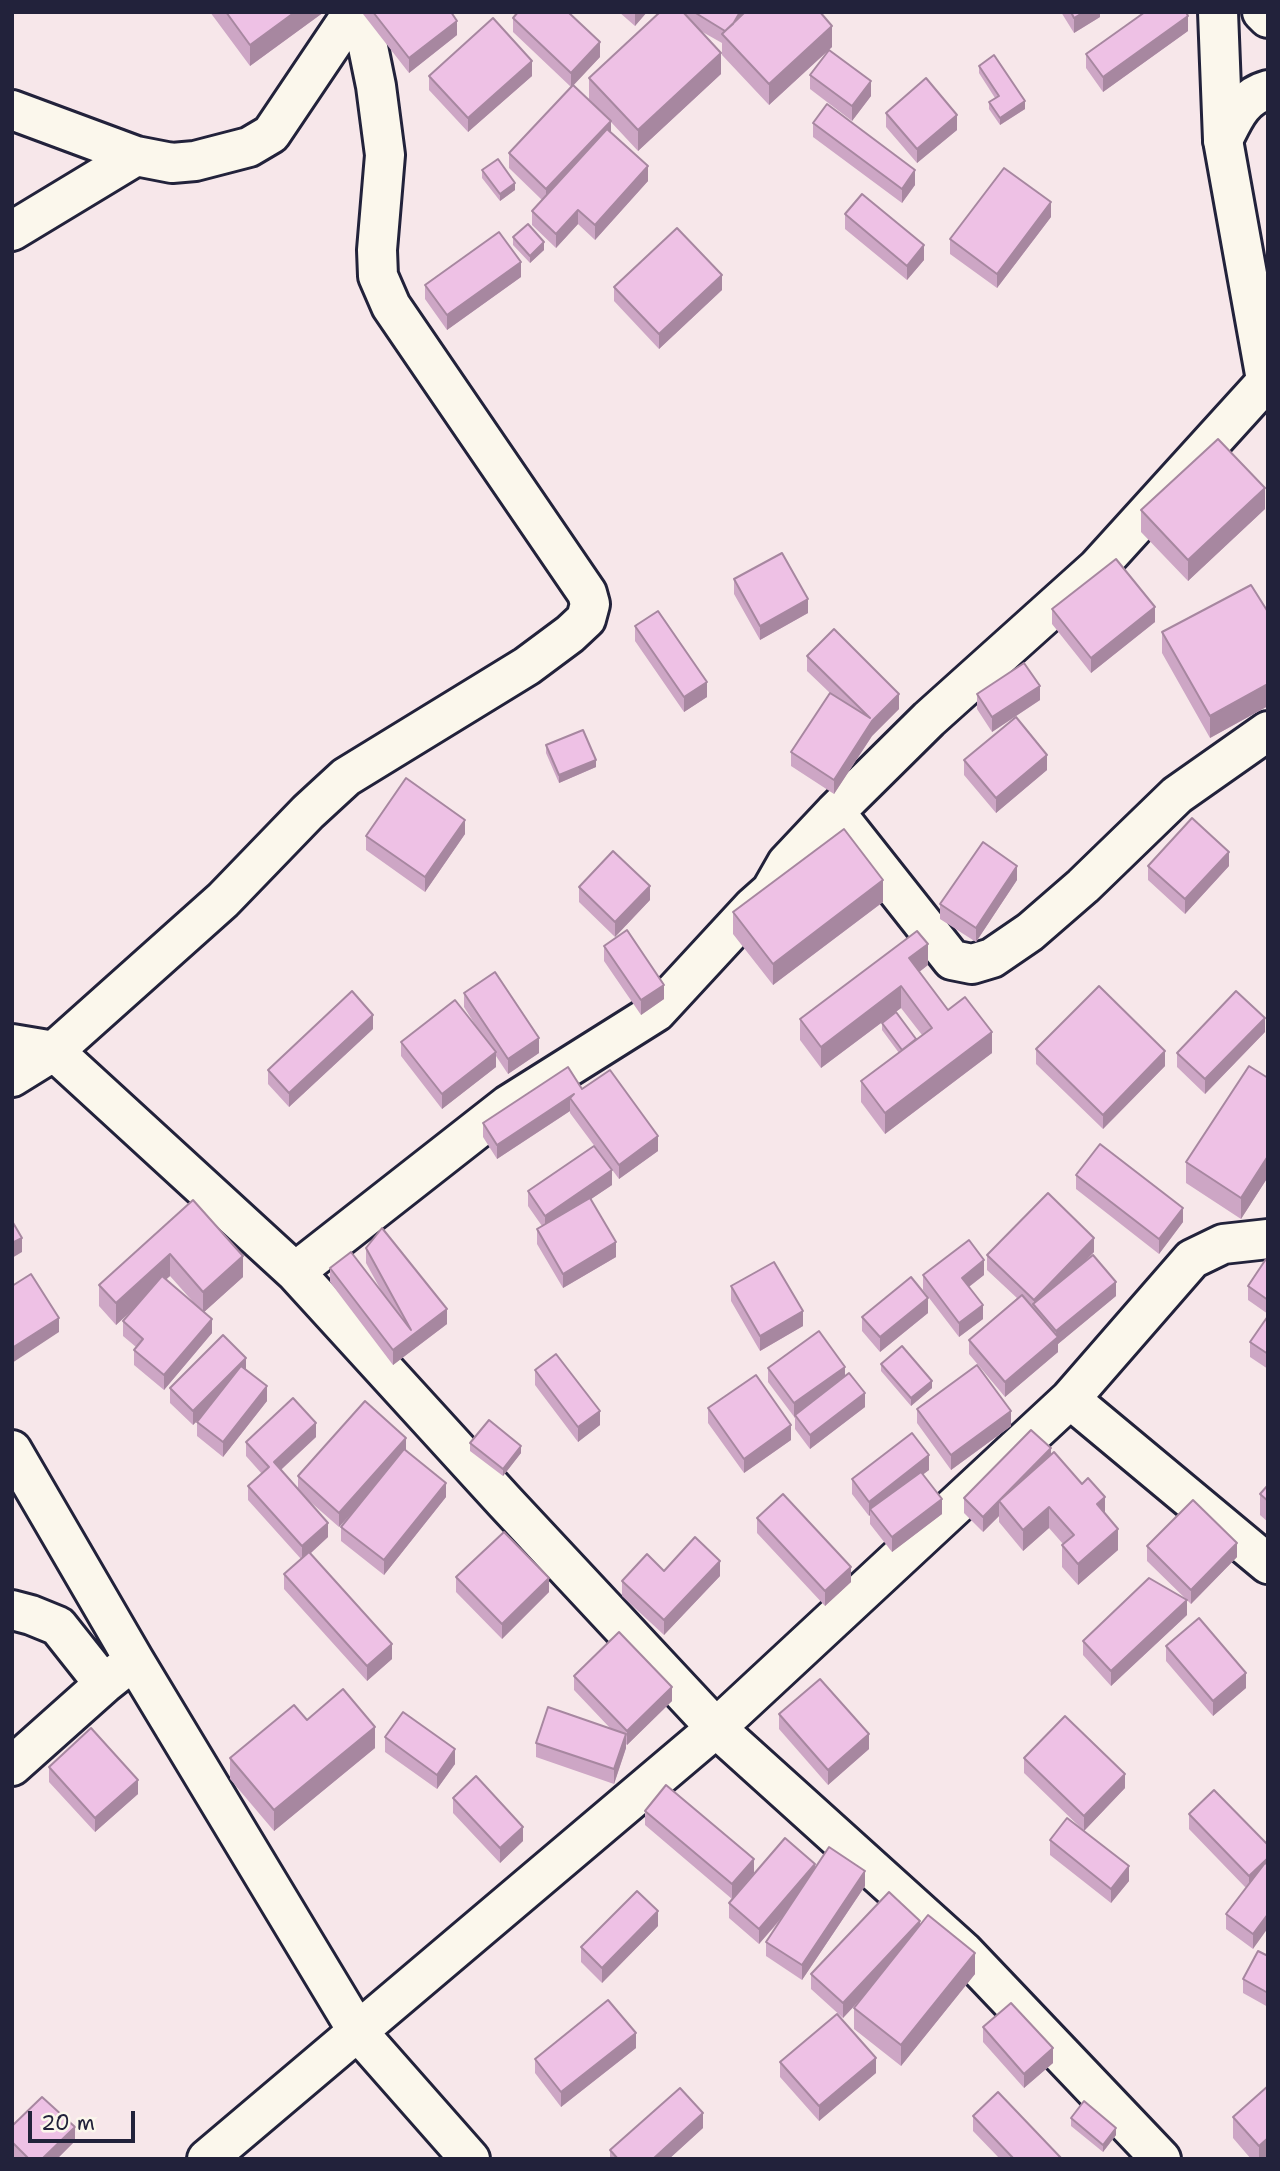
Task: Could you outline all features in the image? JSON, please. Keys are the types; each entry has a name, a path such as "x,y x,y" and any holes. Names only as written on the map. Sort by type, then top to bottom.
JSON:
{"street":[{"path":"295,1272 508,1105 656,1013 753,907 771,891 788,863 835,813 929,719 1097,568 1266,387 1223,140 1218,12"},
{"path":"1262,12 1268,18"},
{"path":"12,110 136,156 172,163 195,161 249,147 271,134 351,15 367,42 385,155 377,250 378,276 391,306 587,593 590,604 586,619 527,666 346,777 308,812 223,900 54,1051 12,1077"},
{"path":"1223,140 1240,107 1256,93 1268,90"},
{"path":"12,231 136,156"},
{"path":"835,813 952,960 972,964 992,958 1030,932 1083,886 1177,795 1268,731"},
{"path":"12,1044 54,1051 295,1272 495,1492 716,1728 963,1951 1161,2159"},
{"path":"207,2159 716,1728 1070,1399 1192,1259 1223,1244 1268,1240"},
{"path":"1070,1399 1268,1564"},
{"path":"12,1450 134,1660 358,2032 470,2159"},
{"path":"12,1610 58,1626 104,1684"},
{"path":"12,1766 134,1660"}],"building":[{"path":"226,12 295,12 250,45"},
{"path":"373,12 451,12 457,21 409,58"},
{"path":"518,12 568,12 600,42 571,73 513,18"},
{"path":"660,12 683,12 721,53 638,130 589,78"},
{"path":"694,12 740,12 725,31"},
{"path":"745,12 820,12 832,26 769,84 722,34"},
{"path":"1071,12 1084,12 1074,18"},
{"path":"1145,12 1186,12 1188,16 1103,77 1086,54"},
{"path":"493,18 532,61 468,118 429,76"},
{"path":"829,50 871,81 852,106 810,75"},
{"path":"994,55 1025,101 1000,118 989,102 999,96 979,66"},
{"path":"926,78 957,115 917,149 886,113"},
{"path":"573,85 611,121 546,189 509,153"},
{"path":"827,104 915,170 902,189 813,123"},
{"path":"607,129 648,166 595,225 578,210 556,234 532,211"},
{"path":"498,159 515,183 500,194 482,170"},
{"path":"1004,168 1051,202 997,274 950,239"},
{"path":"862,194 924,245 907,266 845,214"},
{"path":"528,224 544,242 530,256 513,237"},
{"path":"677,228 722,275 659,334 614,287"},
{"path":"499,232 521,262 447,315 425,285"},
{"path":"1218,439 1265,488 1188,560 1141,510"},
{"path":"782,553 808,599 760,626 734,579"},
{"path":"1116,559 1155,607 1091,658 1052,609"},
{"path":"1251,585 1268,612 1268,684 1210,716 1162,632"},
{"path":"658,611 707,682 684,697 635,626"},
{"path":"834,629 899,694 872,721 834,780 791,752 830,693 870,718 807,656"},
{"path":"1024,663 1040,686 992,717 977,694"},
{"path":"1016,717 1047,755 996,798 964,760"},
{"path":"583,730 596,760 559,775 546,745"},
{"path":"406,778 465,820 425,877 366,836"},
{"path":"1192,818 1229,852 1185,899 1148,866"},
{"path":"844,829 883,880 773,964 733,912"},
{"path":"983,842 1017,866 976,928 940,904"},
{"path":"613,851 650,886 615,922 579,887"},
{"path":"627,930 664,985 641,1000 604,946"},
{"path":"917,931 928,944 909,958 948,1010 965,997 992,1032 885,1113 861,1081 932,1028 901,986 821,1047 800,1019"},
{"path":"495,972 539,1038 508,1059 464,993"},
{"path":"1099,986 1165,1051 1103,1115 1036,1049"},
{"path":"352,991 373,1015 289,1093 268,1070"},
{"path":"1236,991 1265,1018 1205,1079 1177,1053"},
{"path":"455,1000 496,1052 442,1094 401,1042"},
{"path":"896,1012 916,1039 902,1050 882,1023"},
{"path":"1249,1066 1268,1078 1268,1156 1241,1198 1186,1162"},
{"path":"568,1067 582,1089 610,1070 658,1136 619,1165 570,1098 574,1094 497,1145 483,1123"},
{"path":"1100,1144 1183,1208 1159,1239 1076,1175"},
{"path":"594,1146 612,1170 545,1216 528,1191"},
{"path":"1048,1193 1094,1238 1034,1300 987,1255"},
{"path":"590,1198 616,1242 563,1274 537,1229"},
{"path":"193,1200 243,1256 203,1292 170,1254 116,1303 99,1285"},
{"path":"12,1221 22,1238 12,1243"},
{"path":"382,1228 447,1309 393,1350 330,1268 351,1252 411,1330 366,1248"},
{"path":"969,1240 984,1260 962,1278 983,1305 959,1323 923,1275"},
{"path":"1093,1255 1116,1282 1056,1331 1033,1304"},
{"path":"1266,1259 1268,1261 1268,1300 1248,1286"},
{"path":"774,1262 803,1311 760,1336 731,1286"},
{"path":"31,1274 59,1318 12,1348 12,1286"},
{"path":"162,1276 212,1319 164,1375 134,1350 143,1339 123,1321"},
{"path":"911,1277 928,1298 880,1337 862,1317"},
{"path":"1022,1295 1058,1337 1005,1382 969,1340"},
{"path":"1268,1316 1268,1354 1250,1342"},
{"path":"819,1331 845,1367 794,1403 768,1368"},
{"path":"223,1335 246,1358 193,1411 170,1388"},
{"path":"902,1346 932,1381 911,1398 881,1364"},
{"path":"556,1354 600,1411 578,1427 535,1370"},
{"path":"977,1365 1011,1411 951,1455 917,1409"},
{"path":"241,1366 267,1386 223,1442 197,1422"},
{"path":"849,1373 865,1393 810,1435 795,1415"},
{"path":"756,1375 791,1425 744,1459 708,1408"},
{"path":"293,1398 316,1423 274,1462 328,1523 302,1546 248,1486 269,1467 246,1442"},
{"path":"365,1401 406,1438 339,1513 298,1476"},
{"path":"489,1420 521,1446 503,1469 470,1443"},
{"path":"1031,1430 1051,1448 983,1517 964,1498"},
{"path":"912,1433 929,1455 869,1502 852,1479"},
{"path":"404,1449 446,1483 384,1560 341,1527"},
{"path":"1054,1452 1082,1484 1088,1478 1105,1497 1097,1504 1118,1529 1078,1564 1062,1545 1074,1535 1049,1507 1023,1530 999,1501"},
{"path":"921,1472 942,1499 892,1537 870,1509"},
{"path":"1268,1485 1268,1501 1260,1494"},
{"path":"783,1494 851,1567 825,1591 757,1518"},
{"path":"1193,1500 1237,1543 1191,1590 1147,1546"},
{"path":"504,1532 549,1578 502,1624 456,1577"},
{"path":"695,1537 720,1561 664,1620 622,1581 647,1554 664,1571"},
{"path":"309,1552 392,1644 367,1666 284,1574"},
{"path":"1149,1578 1187,1600 1111,1671 1083,1641"},
{"path":"1199,1618 1246,1673 1213,1701 1166,1646"},
{"path":"619,1632 672,1687 627,1731 574,1676"},
{"path":"820,1679 869,1734 828,1770 779,1714"},
{"path":"343,1689 375,1727 274,1810 230,1758 294,1705 307,1720"},
{"path":"548,1707 626,1734 614,1769 536,1743"},
{"path":"403,1712 455,1749 437,1775 385,1737"},
{"path":"1065,1716 1125,1774 1084,1816 1024,1758"},
{"path":"91,1728 138,1780 95,1818 49,1767"},
{"path":"476,1776 523,1827 500,1848 453,1798"},
{"path":"666,1785 754,1859 732,1884 645,1811"},
{"path":"1214,1790 1268,1845 1268,1858 1249,1876 1189,1814"},
{"path":"1067,1818 1129,1866 1111,1889 1050,1840"},
{"path":"785,1838 815,1864 759,1929 729,1903"},
{"path":"829,1847 865,1871 802,1965 766,1942"},
{"path":"1265,1863 1268,1865 1268,1914 1253,1934 1226,1914"},
{"path":"637,1891 658,1911 602,1968 581,1947"},
{"path":"889,1892 920,1921 843,2003 811,1974"},
{"path":"928,1915 975,1953 901,2045 854,2008"},
{"path":"1258,1951 1268,1956 1268,1993 1243,1979"},
{"path":"608,2000 636,2033 561,2092 535,2059"},
{"path":"1011,2003 1053,2048 1024,2074 983,2027"},
{"path":"837,2014 876,2058 819,2106 780,2062"},
{"path":"1268,2086 1268,2138 1259,2146 1233,2117"},
{"path":"680,2088 703,2113 653,2159 618,2159 610,2150"},
{"path":"998,2092 1062,2159 1014,2159 973,2116"},
{"path":"42,2097 75,2127 42,2159 29,2159 12,2142 12,2126"},
{"path":"1084,2101 1116,2128 1103,2145 1071,2118"}]}
